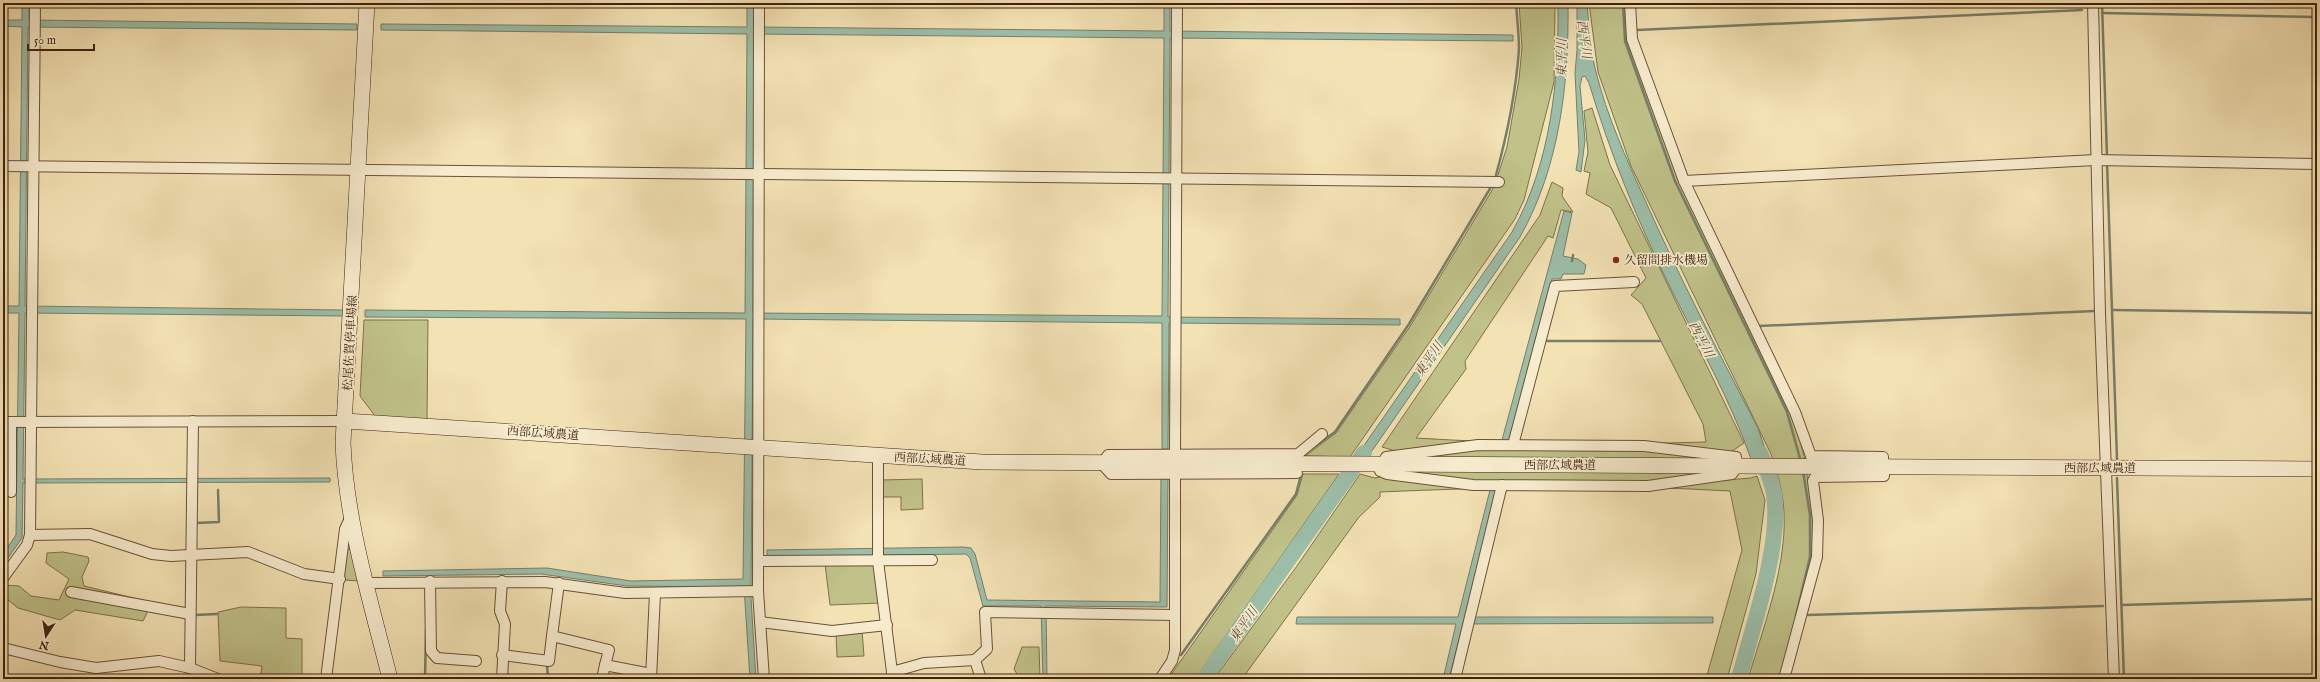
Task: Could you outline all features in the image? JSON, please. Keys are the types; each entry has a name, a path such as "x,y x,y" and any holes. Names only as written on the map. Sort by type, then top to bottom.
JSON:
{"street":[{"path":"3,578 27,544 30,535 28,422 32,315 32,167 35,3"},
{"name":"松尾佐賀停車場線","path":"367,3 343,442 344,468 352,514 390,679"},
{"path":"759,3 758,561 756,591 764,679"},
{"path":"1175,455 1175,320 1169,178 1177,3"},
{"path":"1630,3 1632,39 1684,181 1795,412 1811,456 1883,457 1884,476 1815,477 1812,481 1818,520 1817,557 1784,679"},
{"path":"2093,3 2096,160 2114,679"},
{"path":"1684,181 2096,160 2317,164"},
{"path":"3,166 1499,182"},
{"path":"1513,446 1555,286 1634,282"},
{"path":"190,668 193,421"},
{"path":"11,492 10,422 345,421"},
{"name":"西部広域農道","path":"345,421 982,462 1102,464 2317,469"},
{"path":"1297,473 1111,474 1102,464 1108,455 1298,454 1322,434"},
{"path":"1478,445 1644,446 1736,457 1737,467 1732,474 1648,486 1473,485 1387,474 1380,471 1383,465 1386,457 1478,445"},
{"path":"878,456 878,559 892,675 924,663 975,660 987,649 986,612 1175,615"},
{"path":"1160,679 1172,661 1175,650 1175,473"},
{"path":"1455,679 1502,485"},
{"path":"326,679 340,579 345,529 352,514"},
{"path":"30,535 90,534 152,554 191,555 248,552 304,574 340,579"},
{"path":"758,561 878,559 932,560"},
{"path":"430,581 431,651 437,658 476,661"},
{"path":"367,583 502,581 559,583 626,593 756,591"},
{"path":"502,581 500,611 505,624 502,655 502,679"},
{"path":"502,655 545,661 552,636 559,583"},
{"path":"71,592 190,614"},
{"path":"605,665 651,677 655,593"},
{"path":"760,622 832,630 887,625"},
{"path":"552,636 609,650 602,679"},
{"path":"3,648 60,662 96,668 158,661 190,668 218,679"},
{"path":"975,660 982,679"}],"green space":[{"path":"1519,3 1555,3 1554,82 1524,200 1515,219 1350,457 1305,456 1336,433 1411,325 1494,187 1507,147 1519,79 1522,48"},
{"path":"1589,3 1626,3 1679,179 1792,411 1804,456 1814,519 1813,558 1779,679 1748,679 1776,585 1781,560 1784,536 1784,512 1779,480 1771,454 1631,166 1598,72"},
{"path":"1592,108 1610,165 1744,443 1731,452 1721,453 1726,480 1751,478 1757,476 1765,500 1756,574 1727,679 1706,679 1742,550 1730,491 1598,487 1380,492 1380,497 1359,517 1242,679 1214,679 1297,566 1360,474 1375,478 1401,472 1395,451 1382,447 1540,215 1552,182 1563,188 1562,196 1573,212 1561,210 1553,238 1548,236 1465,361 1466,369 1416,438 1488,442 1706,442 1703,424 1642,304 1631,295 1646,278 1611,208 1586,194 1590,173 1584,171 1588,152 1584,111"},
{"path":"364,320 428,320 427,420 375,416 360,396"},
{"path":"1303,474 1339,474 1195,679 1168,679 1297,495"},
{"path":"922,479 923,509 901,510 901,497 883,497 882,480"},
{"path":"352,548 359,581 344,580 346,550"},
{"path":"63,552 88,557 89,561 82,577 84,586 146,601 147,613 143,621 75,610 60,620 18,608 3,596 4,585 19,586 31,596 59,600 69,579 46,563 47,553"},
{"path":"876,563 881,603 830,605 825,564"},
{"path":"241,607 286,608 286,638 302,639 302,679 260,679 262,666 220,661 218,612"},
{"path":"862,630 864,656 837,657 836,634"},
{"path":"1022,647 1039,647 1040,679 1020,679 1014,669"}],"water":[{"path":"22,3 29,3 29,20 357,24 357,30 28,27 25,306 343,310 343,316 25,313 23,479 330,478 330,482 23,483 22,538 3,565 3,554 16,535 19,313 3,313 3,306 19,306 22,27 3,26 3,20 22,20"},
{"path":"747,3 754,3 754,27 1164,31 1164,3 1170,3 1170,31 1513,35 1513,41 1170,38 1168,317 1400,319 1400,325 1169,323 1168,449 1162,449 1162,323 753,319 751,598 756,679 750,679 744,587 627,586 541,574 383,576 383,571 547,568 631,581 743,579 746,319 365,317 365,310 745,313 747,34 381,30 381,24 747,27","holes":["754,34 1164,38 1162,316 753,313"]},
{"path":"1558,3 1568,3 1567,63 1564,93 1553,153 1545,182 1534,210 1520,237 1367,458 1356,457 1512,232 1525,206 1536,178 1550,121 1557,62"},
{"path":"1577,3 1587,3 1591,46 1596,72 1611,121 1624,153 1685,286 1758,428 1768,458 1751,459 1734,415 1714,372 1671,289 1636,213 1615,162 1589,83 1585,76 1582,77 1580,86 1585,140 1581,172 1576,170 1579,152 1575,73 1577,50"},
{"path":"1564,211 1572,213 1563,256 1578,259 1586,265 1584,274 1563,274 1561,279 1552,279 1509,441 1502,440"},
{"path":"1161,476 1168,476 1167,607 1046,606 1047,679 1043,679 1041,606 983,606 970,558 966,554 767,557 767,550 963,547 971,548 975,554 987,600 1160,602"},
{"path":"1490,490 1496,491 1465,617 1713,617 1713,623 1463,624 1449,679 1443,679 1456,624 1296,624 1297,617 1458,617"}],"waterway":[{"path":"1496,175 1504,144 1518,65 1519,43 1516,3"},
{"path":"1623,3 1625,41 1675,181 1787,412 1801,462"},
{"path":"2102,3 2107,157"},
{"path":"1637,30 2082,10"},
{"path":"2102,13 2317,17"},
{"path":"2107,162 2117,459"},
{"path":"1311,449 1335,432 1409,324 1491,187"},
{"path":"1572,261 1573,255"},
{"path":"2113,310 2317,313"},
{"path":"1759,326 2095,311"},
{"path":"1544,341 1660,341"},
{"name":"東平川","path":"1204,679 1364,453"},
{"name":"西平川","path":"1739,679 1758,612 1770,562 1774,537 1774,494 1770,478 1760,453"},
{"path":"1796,616 1810,557 1810,515 1803,471"},
{"path":"1181,655 1296,494 1301,475"},
{"path":"2117,478 2124,679"},
{"path":"196,525 196,523 219,522 218,490"},
{"path":"2122,605 2317,599"},
{"path":"1808,615 2103,606"},
{"path":"195,615 217,614"},
{"path":"400,678 425,679 426,630"},
{"path":"547,664 548,679"}],"place":[{"name":"久留間排水機場","path":"1616,260"}]}
